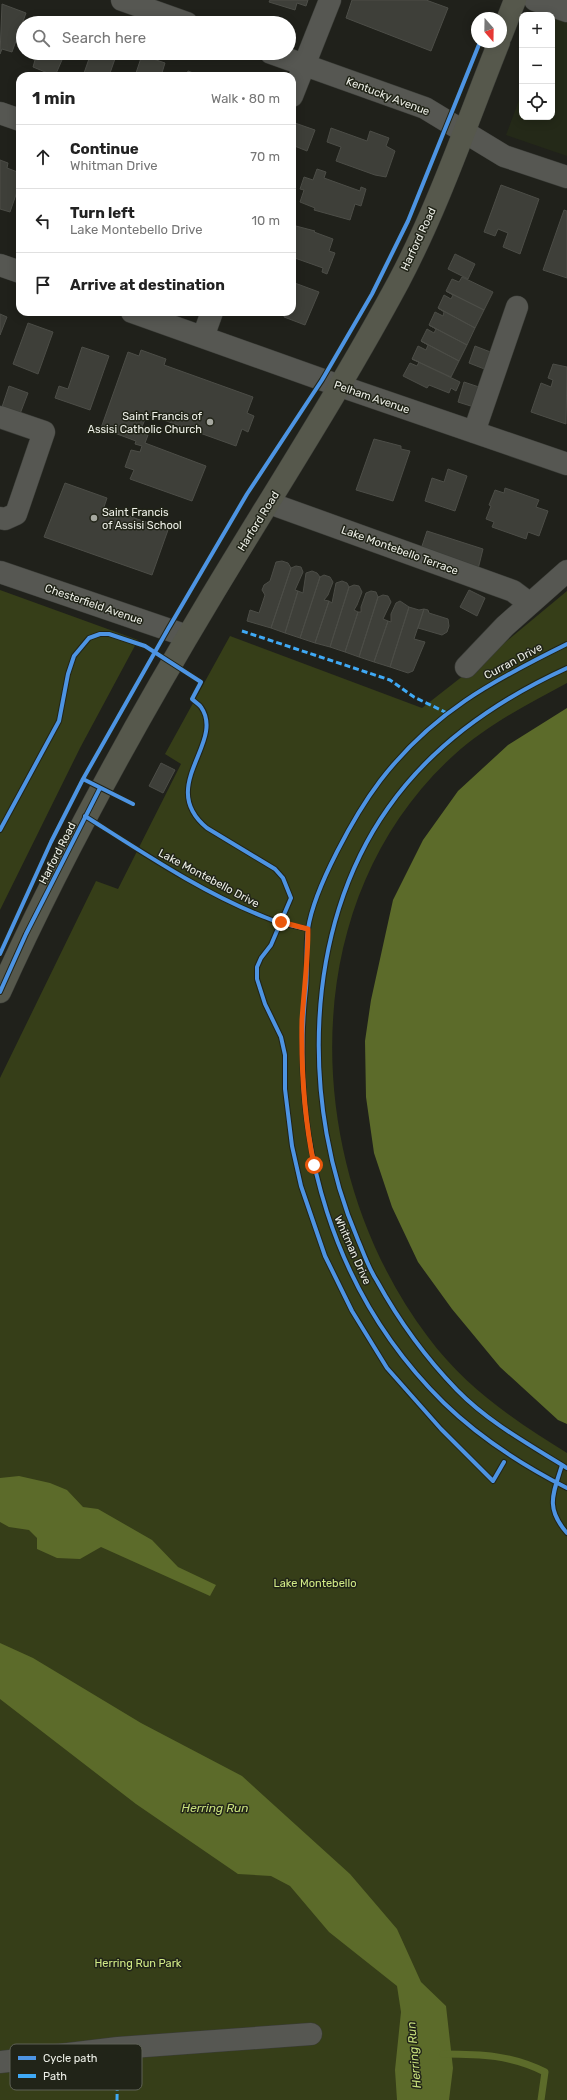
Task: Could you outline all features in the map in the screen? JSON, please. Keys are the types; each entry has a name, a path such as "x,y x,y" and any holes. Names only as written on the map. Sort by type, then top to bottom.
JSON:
{"main road":[{"path":"507,21 515,0"},
{"name":"Harford Road","path":"0,992 30,927 100,788 187,636 340,386 400,279 426,222 497,48"}],"street":[{"path":"122,0 167,16"},
{"path":"296,86 330,0"},
{"path":"535,0 567,11"},
{"name":"Kentucky Avenue","path":"290,60 425,108 504,156 567,176"},
{"path":"0,113 16,119"},
{"path":"0,265 16,271"},
{"path":"474,432 516,307"},
{"name":"Pelham Avenue","path":"143,316 567,464"},
{"path":"203,338 211,316"},
{"path":"0,417 44,432 16,514 5,520 0,518"},
{"name":"Lake Montebello Terrace","path":"269,502 513,591 529,603"},
{"path":"466,667 529,603 567,571"},
{"name":"Chesterfield Avenue","path":"0,572 187,636"},
{"path":"142,2046 310,2034"},
{"path":"0,2062 10,2061"}],"shaded area":[{"path":"567,0 567,156 506,135 519,100 519,120 555,120 555,12"}],"green space":[{"path":"0,590 138,640 80,748 0,910"},
{"name":"Lake Montebello","path":"567,591 567,683 494,725 454,755 401,816 363,885 341,960 332,1038 337,1118 356,1196 386,1270 428,1337 458,1372 492,1402 567,1453 567,2100 0,2100 0,1078 96,881 118,889 181,764 165,754 230,636 422,708 496,650"}],"water":[{"path":"567,708 567,1424 558,1420 500,1367 452,1309 418,1262 392,1207 374,1153 366,1097 365,1041 371,1000 393,900 423,840 458,791 508,745"},
{"path":"19,1476 50,1483 67,1490 83,1507 98,1509 152,1540 178,1567 216,1585 210,1596 101,1547 80,1559 57,1558 37,1549 37,1538 29,1530 9,1527 0,1522 0,1478"},
{"name":"Herring Run","path":"0,1643 33,1658 141,1723 242,1776 350,1874 397,1929 421,1982 446,2006 453,2068 449,2100 397,2100 395,2070 401,2012 397,1986 329,1932 290,1886 271,1876 238,1874 136,1804 0,1699"}],"building":[{"path":"270,0 308,0 306,6 297,3 295,10 269,2"},
{"path":"352,0 426,0 448,8 431,51 346,18"},
{"path":"2,4 26,13 25,16 16,16 16,41 12,52 2,49 0,54"},
{"path":"35,60 62,60 57,72 45,72 33,67"},
{"path":"89,60 115,60 110,72 84,72"},
{"path":"140,60 156,60 165,63 162,72 136,72"},
{"path":"296,123 315,130 307,151 296,147"},
{"path":"331,128 367,141 370,131 389,138 386,146 395,151 386,177 375,175 336,161 341,147 327,142"},
{"path":"0,160 8,163 7,168 16,171 16,195 10,212 0,209"},
{"path":"317,169 326,172 324,178 360,191 361,187 366,189 361,206 355,204 350,220 314,210 315,208 300,202 304,190 300,189 304,177 313,180"},
{"path":"501,185 539,199 520,254 503,247 508,233 498,229 495,236 484,232"},
{"path":"564,210 567,211 567,278 543,270"},
{"path":"296,226 315,231 314,232 333,239 329,251 335,253 327,274 322,272 323,268 296,258"},
{"path":"455,254 475,264 468,279 448,269"},
{"path":"462,277 493,292 484,310 446,291 452,279 459,282"},
{"path":"296,283 319,292 305,325 284,317 296,316"},
{"path":"446,291 484,310 475,328 438,308 444,295 451,299 453,295"},
{"path":"438,308 475,328 467,345 429,325 435,312 443,316 444,312"},
{"path":"0,314 7,317 0,335"},
{"path":"28,323 53,332 38,374 13,364"},
{"path":"429,325 467,345 459,361 421,341 427,329 434,333 436,329"},
{"path":"421,341 459,361 451,377 412,359 418,346 426,350 428,345"},
{"path":"475,346 493,353 487,370 469,363"},
{"path":"82,347 109,356 90,410 55,398 59,386 68,389"},
{"name":"Saint Francis of Assisi Catholic Church","path":"141,350 166,359 164,365 253,397 247,413 254,416 248,432 242,429 236,446 147,414 140,432 148,435 145,443 206,466 192,501 130,479 134,470 125,467 131,450 140,452 142,446 135,444 136,441 101,428 128,352 139,356"},
{"path":"419,362 460,382 456,391 451,388 449,393 429,385 427,388 403,376 410,363 417,366"},
{"path":"553,364 567,367 566,424 531,412 541,383 551,387 553,380 548,378"},
{"path":"464,382 482,388 477,408 458,402"},
{"path":"9,386 28,393 20,414 2,407"},
{"path":"374,439 401,446 401,449 410,451 393,501 356,490"},
{"path":"448,469 467,476 455,511 425,501 432,478 444,482"},
{"name":"Saint Francis of Assisi School","path":"65,483 107,498 104,507 168,530 152,575 44,537"},
{"path":"505,488 539,500 536,507 548,511 539,536 528,532 526,539 492,527 494,522 486,519 491,506 489,505 495,490 504,493"},
{"path":"427,531 483,549 478,569 421,549"},
{"path":"282,561 288,563 291,568 271,628 247,621 250,610 259,613 265,595 262,590 264,585 270,581 276,562"},
{"path":"296,566 301,567 303,572 295,590 298,591 285,633 271,628 291,568"},
{"path":"312,571 317,573 320,577 300,638 285,633 298,591 303,593 306,573"},
{"path":"324,575 330,577 333,582 328,595 324,600 329,601 315,643 300,638 320,577"},
{"path":"342,581 347,583 349,587 330,647 315,643 329,601 332,603 336,583"},
{"path":"354,585 359,586 362,592 354,610 358,612 345,652 330,647 349,587"},
{"path":"469,590 485,598 477,616 460,607"},
{"path":"371,591 376,592 378,597 359,657 345,652 358,612 361,612 361,607 366,593"},
{"path":"383,595 388,596 391,602 383,619 388,621 374,662 359,657 378,597"},
{"path":"400,601 409,607 390,667 374,662 388,621 391,622 391,614 396,603"},
{"path":"409,607 419,610 424,609 414,639 425,642 413,671 408,673 390,667"},
{"path":"424,609 428,610 429,613 448,619 449,626 447,632 442,635 418,628"},
{"path":"161,763 175,770 163,793 149,786"}],"waterway":[{"path":"443,2054 470,2054 508,2059 532,2066 545,2072 541,2100"}],"marked path":[{"path":"242,631 390,680 414,697 447,713"},
{"path":"117,2090 117,2100"}],"cycle path":[{"path":"133,804 83,779 247,494 322,380 372,294 408,221 478,48"},
{"path":"0,830 59,721 68,674 74,656 89,638 100,634 109,634 145,646 201,682 192,699 201,707 206,721 205,735 189,781 188,796 193,812 207,828 275,869 283,878 291,898 271,945 261,958 257,967 257,979 265,1004 281,1037 285,1055 285,1089 292,1146 301,1186 325,1256 352,1311 387,1368 441,1429 493,1481 504,1462"},
{"name":"Curran Drive","path":"567,644 513,671 465,701 442,718 400,757 370,795 337,852 318,893 312,912 307,936 307,981 302,1045 305,1102 313,1158 327,1212 347,1264 373,1314 406,1360 444,1403 458,1416 502,1450 567,1488"},
{"name":"Whitman Drive","path":"567,668 516,695 468,726 425,764 405,785 388,808 360,856 339,908 326,963 319,1020 320,1077 327,1134 339,1188 358,1240 374,1276 394,1310 414,1338 435,1365 469,1402 524,1442 567,1468"},
{"path":"0,954 51,842 83,779"},
{"path":"0,992 26,934 100,788"},
{"name":"Lake Montebello Drive","path":"85,816 174,872 220,897 272,920 308,929"},
{"path":"562,1465 554,1493 553,1508 560,1524 567,1533"}],"place":[{"name":"Saint Francis of Assisi Catholic Church","path":"210,422"},
{"name":"Saint Francis of Assisi School","path":"94,518"}],"route":[{"path":"281,922 308,929 308,959 302,1019 302,1075 306,1127 314,1165"}],"park label":[{"name":"Herring Run Park","path":"138,1963"}]}
